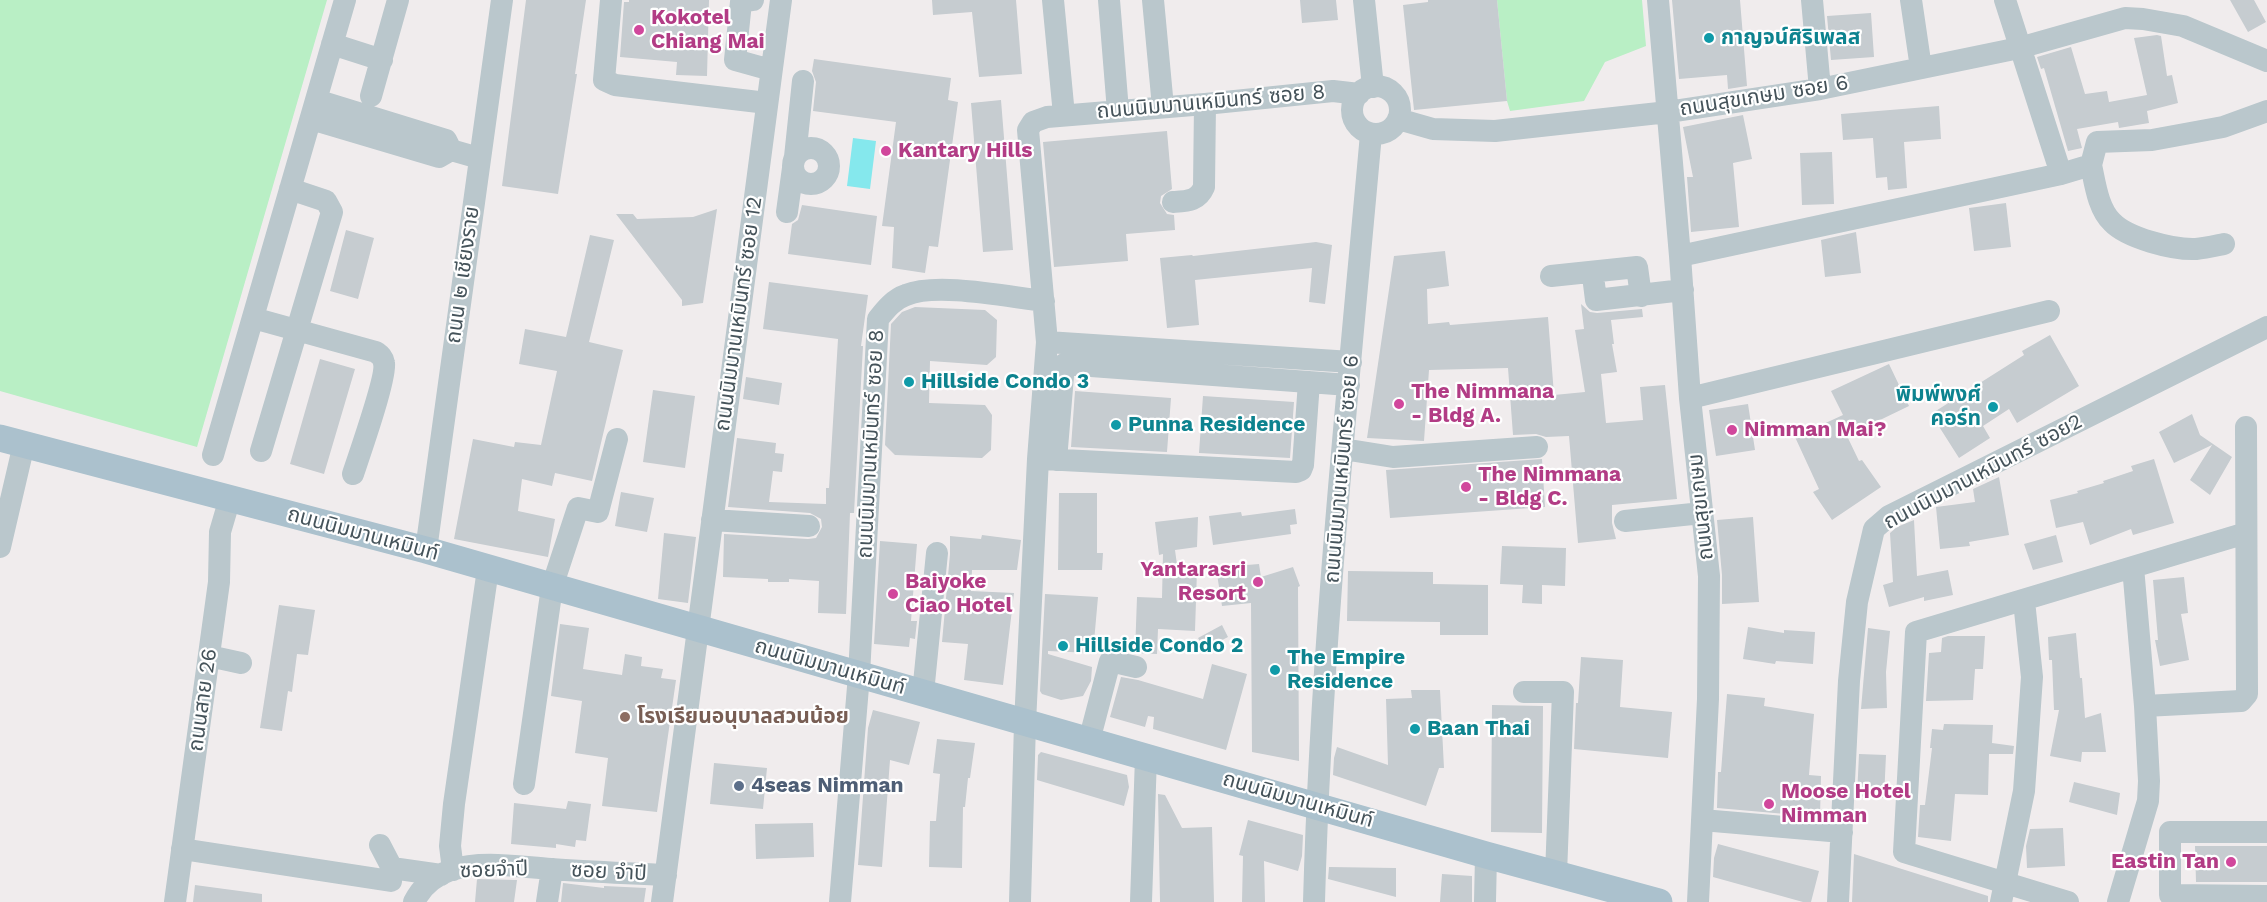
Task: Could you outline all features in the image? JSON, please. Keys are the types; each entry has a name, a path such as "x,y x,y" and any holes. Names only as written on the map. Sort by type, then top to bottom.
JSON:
{"main road":[{"name":"ถนนนิมมานเหมินท์","path":"12,441 426,550 1556,874 1606,895 1659,902"}],"street":[{"path":"213,455 345,0"},
{"path":"371,96 398,0"},
{"name":"ถนน ๒ เชียงราย","path":"426,550 502,0"},
{"path":"610,0 604,80 615,85 767,103"},
{"path":"753,0 741,2 735,60 771,69"},
{"name":"ถนนนิมมานเหมินทร์ ซอย 12","path":"662,902 781,0"},
{"path":"1053,0 1064,116"},
{"path":"1109,0 1118,111"},
{"path":"1153,0 1163,108"},
{"path":"1364,0 1366,90 1353,107 1355,121 1371,134 1385,133 1398,119 1397,98 1386,89 1366,90"},
{"name":"ถนนสุขเกษม","path":"1659,0 1690,398 1709,576 1708,699 1698,902"},
{"path":"1812,0 1820,89"},
{"path":"1911,0 1921,68"},
{"path":"2005,0 2061,174"},
{"path":"2123,9 2144,19 2183,26 2267,61"},
{"name":"ถนนสุขเกษม ซอย 6","path":"1398,119 1433,129 1495,131 1668,112 1820,89 2019,48 2123,9"},
{"path":"332,44 382,60"},
{"path":"787,212 803,81"},
{"name":"ถนนนิมมานเหมินทร์ ซอย 8","path":"1047,460 1047,342 1028,130 1033,122 1038,119 1064,116 1333,91 1366,90"},
{"path":"1173,202 1196,199 1204,187 1205,104"},
{"path":"313,109 390,133 446,140 451,150 479,158"},
{"path":"2224,244 2194,249 2173,246 2130,236 2110,221 2097,195 2091,165 2097,142 2152,140 2223,127 2267,111"},
{"name":"ถนนนิมมานเหมินทร์ ซอย 6","path":"1314,902 1316,804 1343,449 1371,134"},
{"path":"1680,256 2061,174 2091,165"},
{"path":"756,184 793,171"},
{"path":"261,451 332,212 326,201 290,189"},
{"path":"1551,276 1637,267 1641,296"},
{"path":"1594,284 1596,300 1683,290"},
{"name":"ถนนนิมมานเหมินทร์ ซอย 8","path":"840,902 859,675 878,319 887,308 904,295 935,289 1044,302"},
{"path":"1690,398 2049,311"},
{"path":"253,318 381,355 385,364 353,474"},
{"name":"ถนนนิมมานเหมินทร์ ซอย2","path":"1838,902 1849,681 1857,602 1874,529 1889,516 2267,327"},
{"path":"1047,342 1351,362"},
{"path":"1020,902 1025,723 1047,460 1064,364 1349,385"},
{"path":"1047,460 1296,472 1302,470 1303,465 1309,382"},
{"path":"2145,706 2241,701 2247,694 2246,427"},
{"path":"524,784 552,587 578,508 598,512 617,439"},
{"path":"0,547 12,441"},
{"path":"1343,449 1393,457 1537,447"},
{"name":"ถนนสาย 26","path":"175,902 219,582 220,532 230,498"},
{"path":"1625,521 1702,513"},
{"path":"712,520 809,526"},
{"path":"2068,902 2003,893 1904,852 1916,632 2246,533"},
{"path":"923,693 937,553"},
{"path":"2118,902 2148,801 2149,781 2133,567"},
{"path":"392,868 447,872 454,804 488,568"},
{"path":"2003,893 2024,791 2032,677 2024,601"},
{"path":"209,656 241,663"},
{"path":"1089,741 1110,662 1136,667"},
{"path":"1524,692 1563,692 1556,874"},
{"path":"1141,902 1146,757"},
{"path":"1702,820 1842,832"},
{"path":"2267,832 2170,832 2170,895 2267,896"},
{"path":"182,849 391,881 392,868 380,844"},
{"path":"1485,902 1486,855"},
{"name":"ซอยจำปี","path":"414,902 420,890 447,872 501,866 552,869"},
{"path":"547,902 552,869"},
{"name":"ซอย จำปี","path":"552,869 666,875"}],"green space":[{"path":"0,0 327,0 197,447 0,391"},
{"path":"1497,0 1642,0 1646,46 1605,62 1584,101 1510,111 1507,101"}],"water":[{"path":"853,138 876,141 870,189 847,186"}],"building":[{"path":"526,0 586,0 558,194 502,186"},
{"path":"629,0 709,0 707,76 676,75 677,62 620,57 624,2 629,2"},
{"path":"932,0 1016,0 1022,74 979,77 972,12 933,15"},
{"path":"1300,0 1336,0 1338,20 1302,23"},
{"path":"1428,0 1497,0 1507,101 1414,110 1403,5 1428,2"},
{"name":"กาญจน์ศิริเพลส","path":"1672,0 1740,0 1747,86 1728,89 1727,75 1679,79"},
{"path":"2230,0 2254,0 2266,22 2248,32"},
{"path":"1871,13 1874,57 1831,60 1827,16"},
{"path":"2161,36 2167,76 2172,75 2178,103 2147,111 2149,123 2119,128 2118,122 2077,129 2082,148 2068,151 2044,68 2041,69 2037,57 2071,47 2085,94 2107,91 2109,102 2147,95 2134,38"},
{"path":"814,59 951,78 948,100 958,102 938,247 929,246 925,273 892,268 894,227 882,226 896,122 813,111 816,82 812,71"},
{"path":"1001,100 1013,250 983,252 971,103"},
{"path":"1939,106 1941,139 1904,142 1907,188 1888,190 1887,177 1876,178 1873,138 1843,140 1841,114"},
{"path":"1743,115 1752,159 1733,163 1739,227 1691,232 1687,177 1693,177 1683,127"},
{"path":"1167,131 1172,189 1161,196 1160,203 1167,214 1174,215 1175,230 1126,234 1128,261 1054,267 1043,142"},
{"path":"1832,152 1834,204 1802,205 1800,153"},
{"path":"2006,203 2011,247 1974,251 1969,208"},
{"path":"802,205 877,216 871,265 788,254 792,224 798,220"},
{"path":"717,209 703,303 682,306 682,300 616,214 633,214 637,219 693,217"},
{"path":"346,230 374,238 358,299 330,291"},
{"path":"1856,232 1861,273 1825,277 1821,240"},
{"path":"590,235 614,240 589,342 623,350 592,481 555,473 552,486 522,479 518,511 555,519 548,557 454,539 473,439 514,447 515,442 541,445 557,371 519,364 525,329 566,337"},
{"path":"1316,242 1332,245 1325,304 1309,302 1312,268 1195,280 1199,325 1167,328 1160,258"},
{"path":"1445,251 1449,286 1427,289 1428,324 1449,322 1450,325 1548,317 1554,395 1585,392 1575,330 1584,329 1581,304 1590,312 1597,313 1642,309 1643,317 1611,320 1617,372 1601,374 1606,423 1643,420 1640,387 1665,385 1677,499 1612,505 1612,523 1616,539 1578,543 1569,436 1513,435 1508,368 1429,370 1424,441 1367,438 1394,256"},
{"path":"769,282 868,295 861,346 863,346 854,513 850,513 846,614 818,613 819,581 789,579 789,582 768,582 768,579 723,577 724,534 808,539 816,538 822,527 821,519 810,513 728,507 737,438 776,443 775,453 784,454 782,472 773,471 769,502 826,504 826,488 829,488 838,339 763,329"},
{"name":"Hillside Condo 3","path":"915,307 985,310 997,320 996,357 987,365 930,361 929,403 985,405 992,415 991,450 982,458 895,455 885,445 891,324 902,312"},
{"name":"พิมพ์พงศ์ คอร์ท","path":"2050,335 2079,386 2017,423 2009,409 1983,426 1990,438 1959,458 1931,414 2024,355 2022,351"},
{"path":"320,359 355,369 324,474 290,464"},
{"path":"1889,364 1909,406 1847,436 1859,461 1862,460 1881,487 1832,520 1813,492 1819,489 1795,437 1843,415 1831,391"},
{"path":"746,377 782,383 779,405 743,399"},
{"path":"653,390 695,396 685,468 643,462"},
{"name":"Punna Residence","path":"1075,391 1171,398 1167,452 1071,447"},
{"name":"Punna Residence","path":"1203,396 1294,402 1290,458 1199,453"},
{"name":"Nimman Mai?","path":"1748,404 1755,450 1716,456 1709,410"},
{"path":"2192,414 2200,435 2232,457 2210,495 2190,480 2212,445 2174,463 2159,432"},
{"name":"The Nimmana - Bldg C.","path":"1542,459 1545,507 1390,518 1386,470"},
{"path":"2154,459 2174,523 2133,535 2131,529 2090,545 2083,522 2056,528 2050,500 2104,483 2103,481 2133,471 2131,466"},
{"path":"1999,477 2009,535 1969,542 1970,546 1940,549 1936,507 1975,502 1973,489"},
{"path":"621,492 654,498 647,532 615,526"},
{"path":"1059,493 1097,493 1097,553 1103,553 1102,570 1058,570"},
{"path":"1295,509 1297,524 1290,525 1291,534 1213,545 1209,516 1241,512 1242,516"},
{"path":"1198,517 1197,547 1175,550 1178,572 1197,570 1195,631 1158,629 1157,654 1135,653 1137,597 1162,598 1163,554 1159,555 1155,522"},
{"path":"1753,517 1759,602 1722,604 1717,520"},
{"path":"1914,520 1917,576 1948,570 1953,595 1924,601 1924,597 1889,607 1883,585 1893,582 1890,533 1897,527"},
{"path":"664,533 696,537 688,603 658,599"},
{"path":"982,535 1021,540 1017,570 972,570 971,591 1014,593 1003,685 964,680 968,644 942,642 950,536 981,539"},
{"path":"2056,535 2063,562 2033,570 2024,544"},
{"name":"Baiyoke Ciao Hotel","path":"880,541 917,544 911,621 917,621 915,639 910,638 909,647 874,644"},
{"path":"1502,546 1566,548 1565,586 1542,585 1542,604 1522,603 1523,585 1500,584"},
{"name":"The Empire Residence","path":"1259,564 1261,577 1293,567 1300,586 1298,587 1299,761 1252,752 1251,603 1222,606 1217,574 1223,567"},
{"path":"1348,571 1433,572 1433,584 1488,585 1488,635 1440,635 1440,622 1347,621"},
{"path":"2184,577 2188,613 2181,614 2189,660 2160,666 2155,640 2158,640 2153,580"},
{"name":"Hillside Condo 2","path":"1045,594 1098,597 1093,653 1048,651 1048,654 1092,667 1091,681 1083,696 1061,700 1042,694 1040,691"},
{"path":"279,605 315,610 308,655 297,654 292,692 288,691 282,731 260,728"},
{"name":"โรงเรียนอนุบาลสวนน้อย","path":"560,624 589,628 583,669 622,675 625,654 642,657 641,666 663,669 661,678 676,680 657,812 602,806 608,758 575,753 582,701 551,696"},
{"path":"1222,625 1228,637 1205,649 1198,638"},
{"path":"1748,627 1784,633 1784,630 1815,632 1813,664 1776,661 1775,664 1743,659"},
{"path":"1868,628 1890,631 1886,672 1887,708 1861,709"},
{"path":"2076,633 2085,718 2101,713 2106,752 2082,752 2081,762 2050,756 2059,710 2054,710 2052,660 2049,660 2048,637"},
{"path":"1985,636 1983,669 1975,669 1973,700 1926,701 1929,653 1941,652 1942,638"},
{"path":"1581,657 1623,660 1620,707 1672,712 1668,758 1574,749"},
{"path":"1212,664 1247,674 1226,750 1153,729 1154,717 1148,716 1145,727 1110,717 1121,677 1203,699"},
{"path":"1411,690 1440,690 1444,768 1439,768 1426,806 1333,775 1337,747 1388,765 1386,699 1412,698"},
{"path":"1727,694 1765,698 1764,706 1814,714 1809,775 1821,776 1820,817 1717,808 1718,772 1721,772"},
{"path":"1492,705 1543,706 1542,833 1491,832"},
{"path":"873,710 920,722 909,765 890,760 882,867 858,865 868,728"},
{"path":"1944,724 1993,725 1992,743 2014,746 2013,754 1989,754 1988,795 1955,794 1951,841 1918,837 1920,805 1925,805 1932,729 1943,730"},
{"path":"937,739 975,743 965,807 963,807 962,868 929,867 930,821 936,821 940,774 933,773"},
{"path":"1041,752 1127,775 1129,787 1124,806 1037,780 1038,755"},
{"path":"1859,754 1886,755 1884,798 1857,796"},
{"name":"4seas Nimman","path":"714,763 767,768 763,809 710,804"},
{"path":"2074,782 2120,793 2117,815 2069,802"},
{"path":"1158,794 1165,795 1182,828 1212,827 1214,902 1160,902"},
{"path":"568,801 591,804 586,841 576,840 575,847 556,844 556,848 511,844 514,803 566,809"},
{"path":"1248,820 1303,835 1302,856 1298,871 1264,861 1265,902 1242,902 1243,856 1239,855"},
{"path":"813,823 814,857 756,859 755,824"},
{"path":"2063,828 2065,866 2027,868 2026,846 2030,829"},
{"path":"1718,844 1819,871 1811,902 1803,902 1713,877 1714,858"},
{"name":"Eastin Tan","path":"2195,846 2267,846 2267,882 2196,882"},
{"path":"1854,854 1988,896 1988,902 1852,902"},
{"path":"1329,867 1396,868 1396,897 1328,879"},
{"path":"1442,874 1472,876 1472,902 1440,902"},
{"path":"477,879 517,880 514,902 475,902"},
{"path":"563,883 604,888 604,886 646,888 644,902 561,902"},
{"path":"195,885 262,894 262,902 193,902"}],"place":[{"name":"Kokotel Chiang Mai","path":"639,30"},
{"name":"กาญจน์ศิริเพลส","path":"1709,38"},
{"name":"Kantary Hills","path":"886,151"},
{"name":"Hillside Condo 3","path":"909,382"},
{"name":"The Nimmana - Bldg A.","path":"1399,404"},
{"name":"พิมพ์พงศ์ คอร์ท","path":"1993,407"},
{"name":"Punna Residence","path":"1116,425"},
{"name":"Nimman Mai?","path":"1732,430"},
{"name":"The Nimmana - Bldg C.","path":"1466,487"},
{"name":"Yantarasri Resort","path":"1258,582"},
{"name":"Baiyoke Ciao Hotel","path":"893,594"},
{"name":"Hillside Condo 2","path":"1063,646"},
{"name":"The Empire Residence","path":"1275,670"},
{"name":"โรงเรียนอนุบาลสวนน้อย","path":"625,717"},
{"name":"Baan Thai","path":"1415,729"},
{"name":"4seas Nimman","path":"739,786"},
{"name":"Moose Hotel Nimman","path":"1769,804"},
{"name":"Eastin Tan","path":"2231,862"}]}
